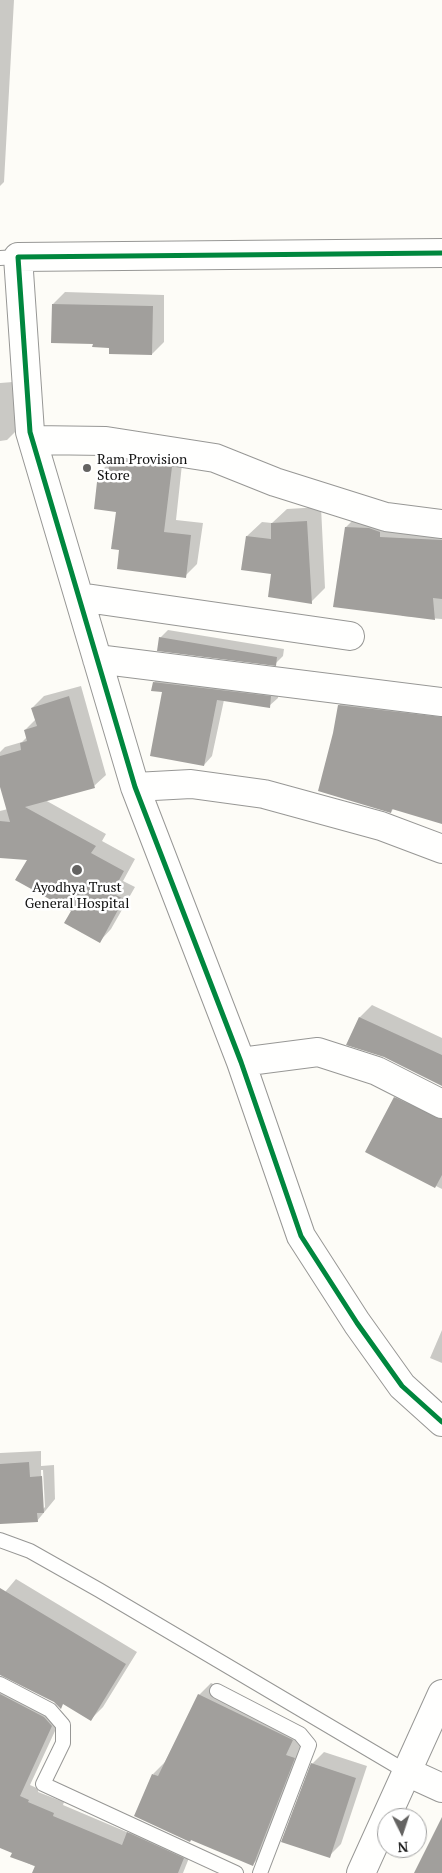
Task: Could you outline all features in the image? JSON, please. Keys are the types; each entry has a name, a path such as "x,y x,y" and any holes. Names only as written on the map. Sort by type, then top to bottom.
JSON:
{"street":[{"path":"442,253 9,258 30,432 135,787 241,1062 301,1236 357,1323 402,1386 442,1422"},
{"path":"33,440 106,441 215,458 275,482 386,517 442,524"},
{"path":"79,597 350,636"},
{"path":"97,659 442,702"},
{"path":"135,787 191,784 264,794 381,826 442,849"},
{"path":"241,1062 318,1052 377,1071 442,1104"},
{"path":"361,1873 442,1694"},
{"path":"407,1772 442,1788"}],"lane":[{"path":"0,1540 30,1551 99,1590 407,1772"},
{"path":"0,1684 50,1710 63,1726 62,1743 43,1784 236,1873"},
{"path":"217,1691 300,1734 309,1744 260,1873"}],"building":[{"path":"52,304 153,306 152,355 109,354 109,348 92,347 93,344 51,343"},
{"path":"110,457 172,467 164,532 191,535 186,578 117,569 119,550 111,549 116,512 94,509 98,473 108,474"},
{"path":"307,521 312,604 268,597 271,574 241,570 246,536 271,539 271,523"},
{"path":"345,527 369,528 380,532 380,537 442,540 442,599 433,598 435,620 333,607"},
{"path":"159,637 277,657 276,666 157,651"},
{"path":"153,682 271,696 270,708 217,700 204,766 150,756 162,692 151,691"},
{"path":"69,696 95,788 25,807 96,846 91,853 124,871 112,893 124,899 100,943 64,923 71,911 15,880 27,860 0,858 0,821 10,822 0,787 0,756 21,750 20,743 27,741 24,730 37,726 31,708"},
{"path":"338,705 442,717 442,824 392,809 391,813 318,791"},
{"path":"359,1017 442,1055 442,1086 384,1057 346,1045"},
{"path":"394,1097 442,1119 442,1175 435,1188 365,1152"},
{"path":"29,1462 30,1477 42,1476 44,1513 37,1513 38,1522 0,1524 0,1464"},
{"path":"0,1588 126,1664 91,1721 63,1704 61,1709 54,1702 0,1675"},
{"path":"0,1694 44,1717 52,1726 20,1796 29,1800 28,1802 54,1813 53,1816 122,1845 127,1832 184,1858 178,1873 32,1873 35,1866 10,1857 12,1853 0,1848"},
{"path":"198,1694 293,1740 286,1755 295,1758 253,1866 191,1840 190,1842 134,1816 152,1774 158,1776"},
{"path":"311,1763 356,1778 330,1858 281,1842"},
{"path":"442,1817 442,1873 414,1873 422,1858 427,1858 427,1847"}],"cycle path":[{"path":"442,253 18,257 30,432 135,787 241,1062 301,1236 357,1323 402,1386 442,1422"}],"place":[{"name":"Ram Provision Store","path":"87,468"},
{"name":"Ayodhya Trust General Hospital","path":"77,870"}]}
